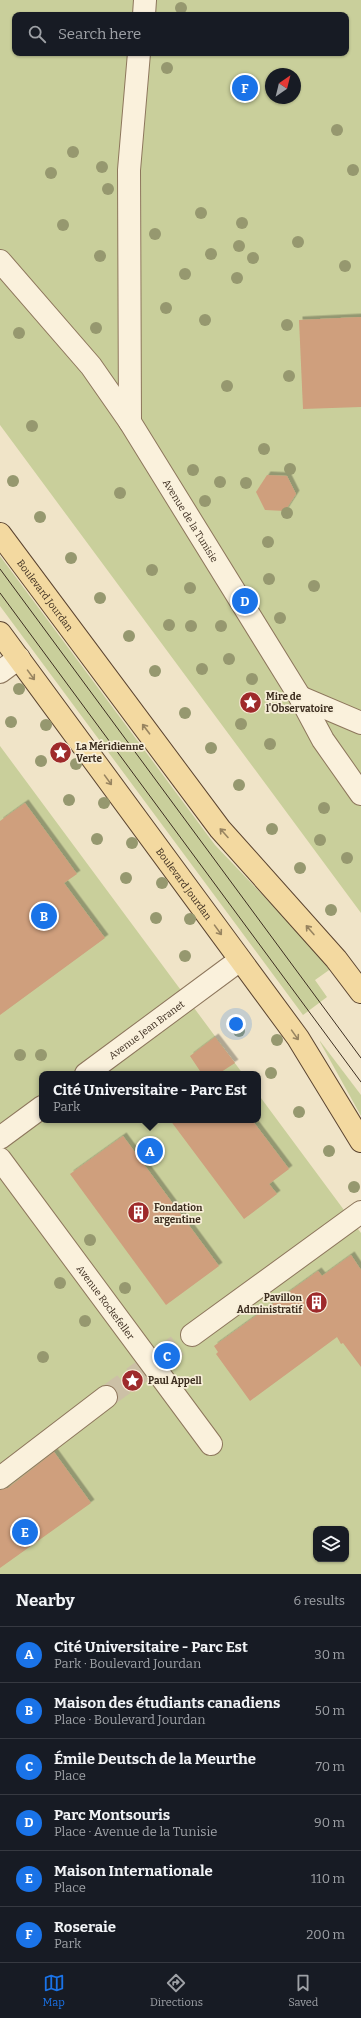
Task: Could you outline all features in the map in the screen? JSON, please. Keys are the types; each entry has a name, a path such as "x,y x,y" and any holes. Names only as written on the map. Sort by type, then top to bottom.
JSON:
{"main road":[{"name":"Boulevard Jourdan","path":"0,534 220,830 331,954 361,992"},
{"name":"Boulevard Jourdan","path":"0,632 298,1038 361,1141"}],"street":[{"path":"144,12 145,0"},
{"path":"130,422 129,170 139,56"},
{"name":"Avenue de la Tunisie","path":"0,261 91,366 130,422 300,696 323,740 361,794"},
{"path":"0,672 18,658"},
{"path":"300,696 361,723"},
{"name":"Avenue Jean Branet","path":"90,1071 240,960"},
{"path":"0,1138 39,1109"},
{"name":"Avenue Rockefeller","path":"0,1160 211,1444"},
{"path":"192,1335 361,1212"},
{"path":"0,1478 106,1397"}],"green space":[{"path":"0,0 361,0 361,913 0,425"},
{"path":"0,556 215,845 332,968 315,980 327,997 303,1015 0,606"},
{"path":"0,746 241,1071 39,1071 39,1123 261,1123 261,1098 361,1233 361,1574 0,1574"},
{"path":"320,1042 361,1095 361,1116"}],"building":[{"path":"361,317 361,407 303,409 299,320"},
{"path":"267,475 287,476 296,494 285,511 265,510 256,492"},
{"path":"25,803 77,874 64,883 105,938 0,1015 0,821"},
{"path":"215,1037 235,1063 223,1071 200,1071 190,1056"},
{"path":"172,1123 254,1123 289,1169 269,1184 277,1194 244,1219"},
{"name":"Fondation argentine","path":"123,1136 219,1266 166,1305 70,1174"},
{"name":"Pavillon Administratif","path":"351,1255 361,1270 361,1367 343,1343 341,1344 337,1337 250,1401 216,1354 218,1352 214,1346 318,1271 322,1276"},
{"path":"54,1452 91,1503 0,1568 0,1490 8,1488"}],"tunnel":[{"path":"106,1397 192,1335"}],"tram line":[{"path":"0,569 361,1058"},
{"path":"0,593 361,1082"}],"place":[{"name":"Roseraie","path":"245,88"},
{"name":"Parc Montsouris","path":"245,601"},
{"name":"Mire de l'Observatoire","path":"251,702"},
{"name":"La Méridienne Verte","path":"61,752"},
{"name":"Maison des étudiants canadiens","path":"44,916"},
{"name":"Cité Universitaire - Parc Est","path":"150,1151"},
{"name":"Fondation argentine","path":"139,1213"},
{"name":"Pavillon Administratif","path":"317,1303"},
{"name":"Émile Deutsch de la Meurthe","path":"167,1356"},
{"name":"Paul Appell","path":"133,1380"},
{"name":"Maison Internationale","path":"25,1532"}]}
